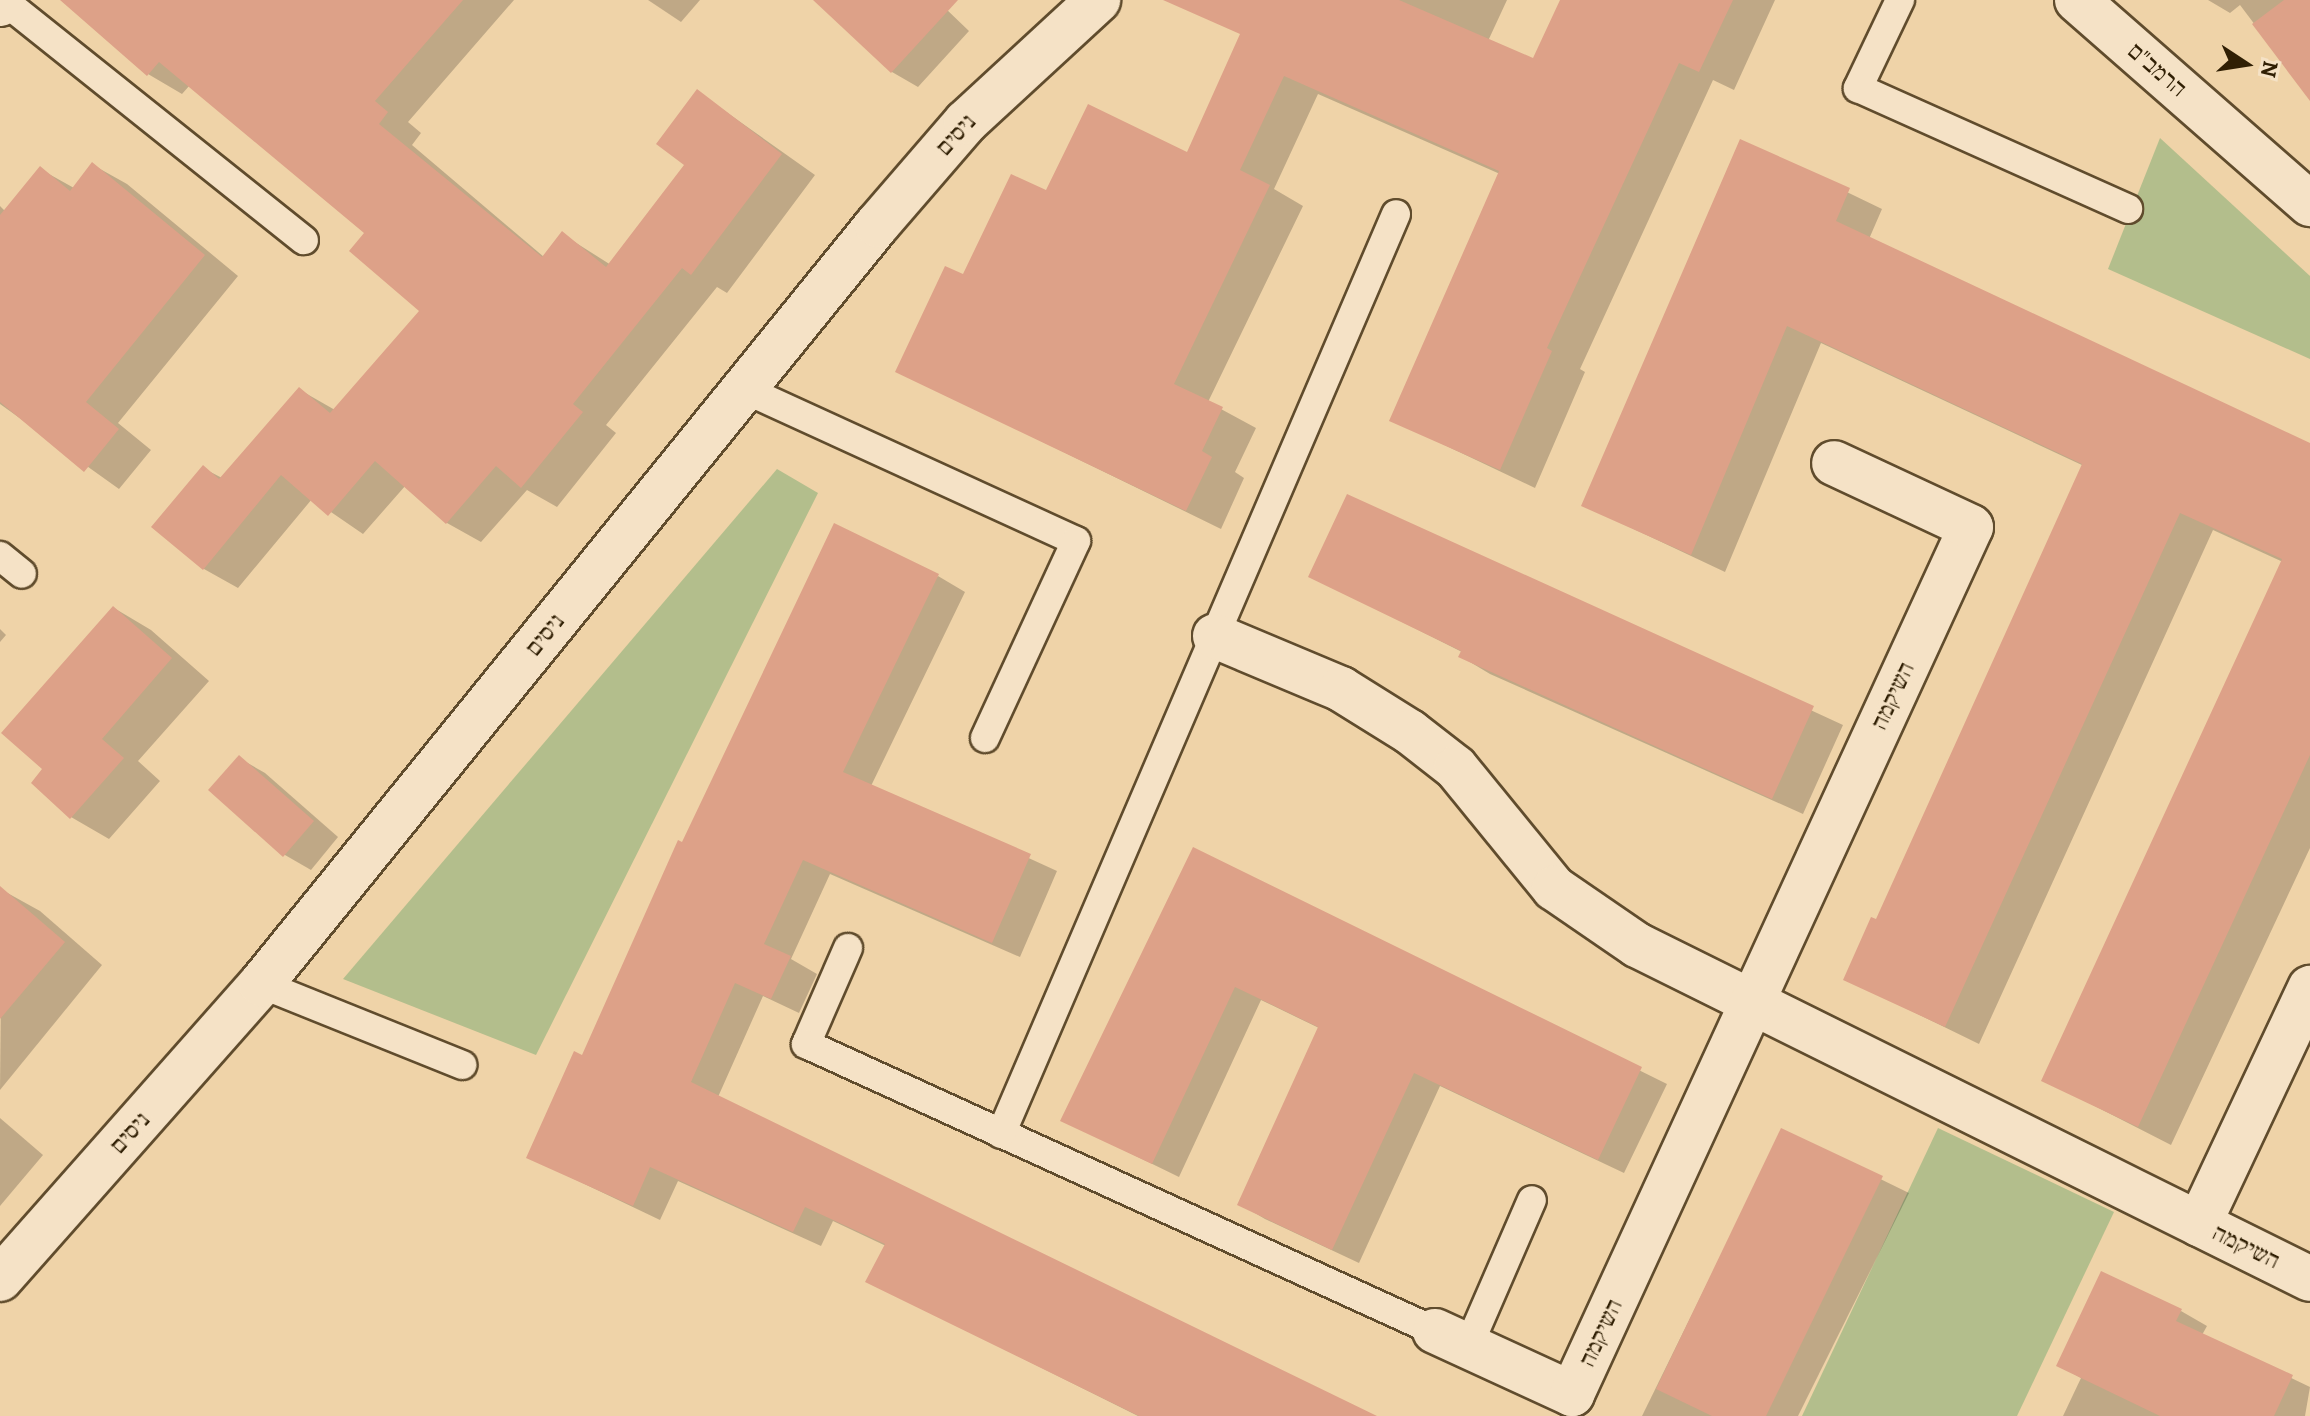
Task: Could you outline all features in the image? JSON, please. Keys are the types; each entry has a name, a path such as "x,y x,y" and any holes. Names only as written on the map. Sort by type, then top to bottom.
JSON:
{"street":[{"name":"ניסים","path":"0,1279 261,984 744,389 966,122 1098,0"},
{"name":"הרמב\"ם","path":"2077,0 2310,204"},
{"name":"השיקמה","path":"1452,1339 1572,1394 1971,527 1834,463"},
{"name":"השיקמה","path":"1215,636 1341,689 1410,732 1456,768 1554,888 1637,945 2310,1279"},
{"path":"2199,1224 2310,988"}],"lane":[{"path":"1900,0 1858,88 2128,209"},
{"path":"2,1 304,240"},
{"path":"1001,1134 1396,214"},
{"path":"744,389 1076,541 985,738"},
{"path":"0,556 22,574"},
{"path":"848,948 806,1044 1452,1339 1532,1200"},
{"path":"261,984 462,1065"}],"green space":[{"path":"2160,138 2310,276 2310,359 2108,269"},
{"path":"777,469 818,493 536,1055 343,979"},
{"path":"1938,1128 2114,1212 2017,1416 1802,1416"}],"building":[{"path":"60,0 463,0 375,101 388,112 379,124 542,257 562,231 606,267 684,165 656,144 697,89 782,154 691,275 682,268 573,404 583,412 521,488 496,466 446,524 375,461 328,516 281,475 203,570 151,527 203,465 219,479 299,387 330,413 419,311 349,251 364,233 159,62 147,76"},
{"path":"813,0 958,0 891,73"},
{"path":"1163,0 1399,0 1533,58 1560,0 1733,0 1699,72 1679,63 1547,348 1552,351 1500,470 1389,421 1499,171 1284,76 1240,170 1270,185 1174,384 1223,407 1202,451 1212,457 1186,511 895,372 945,266 963,274 1011,174 1046,190 1088,104 1187,152 1240,34"},
{"path":"2284,0 2310,0 2310,101 2252,24"},
{"path":"1740,139 1850,188 1836,221 2310,443 2310,755 2138,1127 2041,1081 2282,559 2180,513 1945,1027 1843,980 1871,917 1876,919 2082,464 1787,326 1691,555 1581,506"},
{"path":"92,162 205,255 86,402 119,429 84,472 0,402 0,215 40,166 70,191"},
{"path":"1347,494 1814,706 1772,799 1458,657 1461,651 1308,577"},
{"path":"834,523 939,574 843,772 1031,854 992,943 803,860 764,944 791,956 771,999 735,983 691,1082 1377,1416 1139,1416 865,1282 885,1244 805,1207 793,1232 650,1167 633,1206 526,1158 574,1051 582,1055 678,840 682,842"},
{"path":"113,606 172,658 102,739 124,758 70,819 31,783 42,769 1,733"},
{"path":"239,755 314,821 283,857 208,790"},
{"path":"1193,847 1642,1067 1598,1160 1414,1073 1332,1250 1237,1205 1318,1027 1235,987 1152,1164 1060,1121"},
{"path":"0,886 65,942 0,1019"},
{"path":"1781,1128 1883,1176 1766,1416 1712,1416 1656,1389"},
{"path":"2101,1271 2182,1309 2176,1321 2293,1375 2274,1416 2160,1416 2056,1366"}]}
